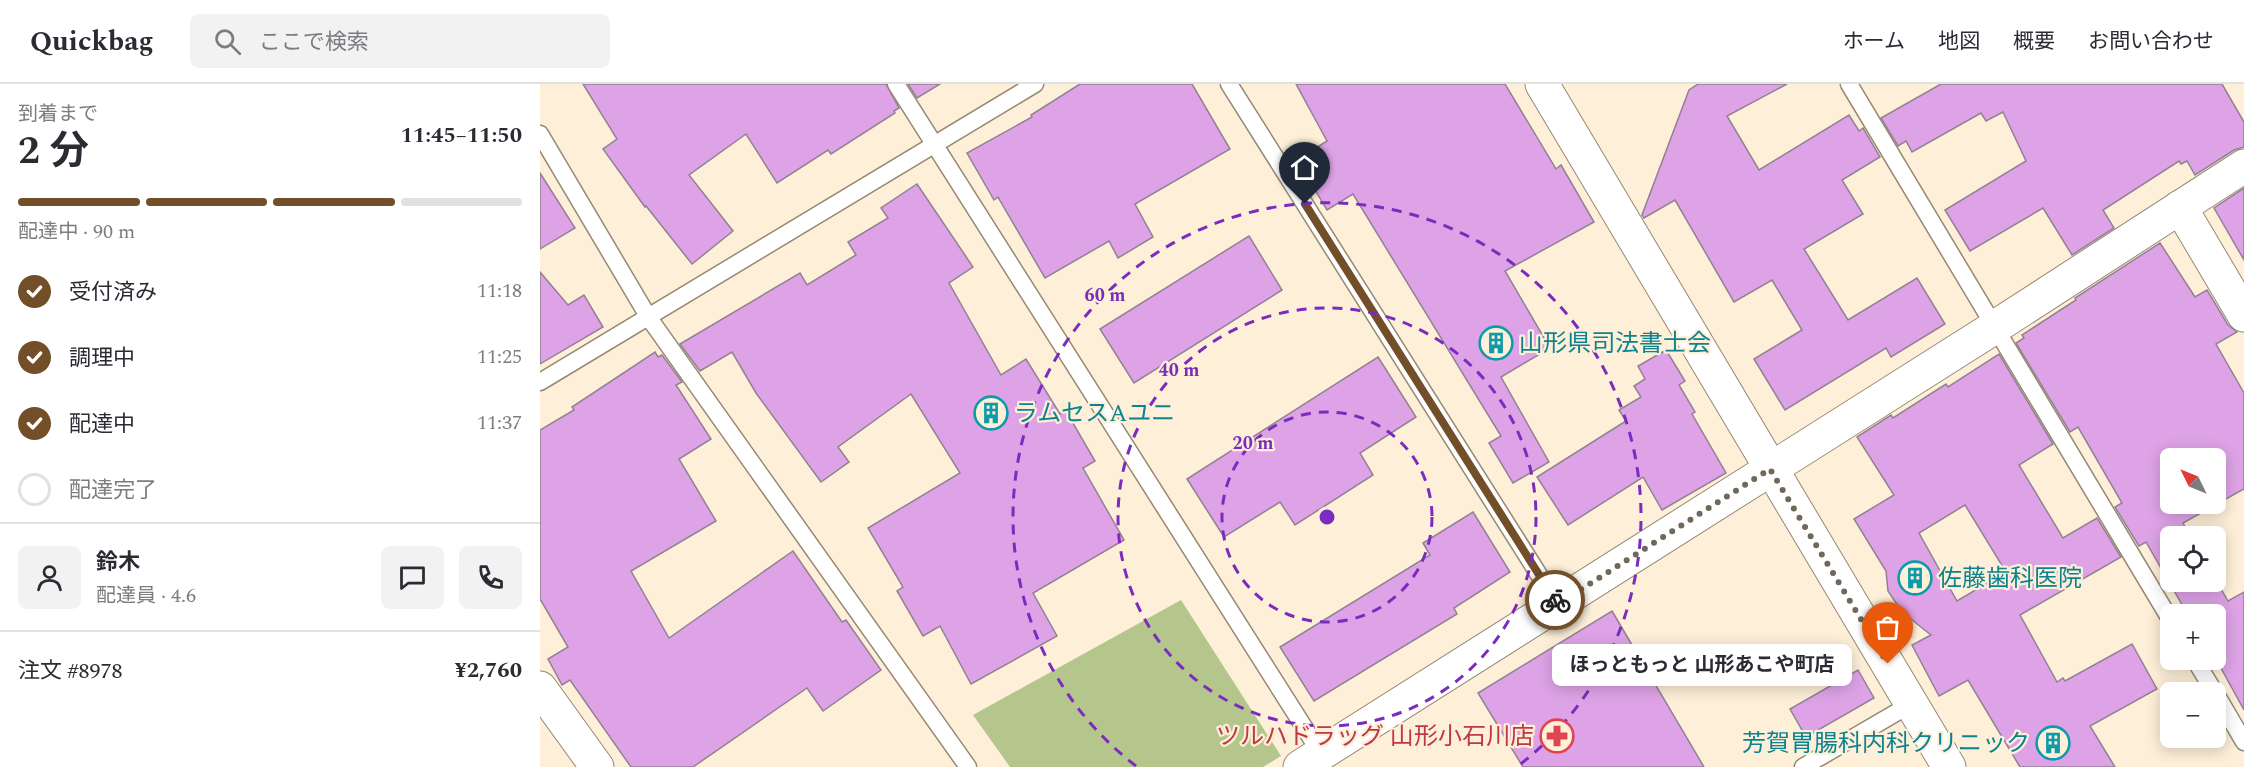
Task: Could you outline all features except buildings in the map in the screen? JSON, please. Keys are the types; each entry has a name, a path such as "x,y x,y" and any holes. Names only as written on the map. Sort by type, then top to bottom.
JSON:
{"street":[{"path":"1542,84 1949,767"},
{"path":"1317,762 1558,604 2244,166"},
{"path":"2180,207 2244,315"},
{"path":"540,688 597,767"}],"lane":[{"path":"896,84 1317,762"},
{"path":"540,382 1035,84"},
{"path":"1229,84 1558,604"},
{"path":"1849,84 2161,604"},
{"path":"540,134 649,318 968,767"},
{"path":"1803,767 1911,704"},
{"path":"2226,712 2244,742"}],"green space":[{"path":"1181,600 1281,756 1263,767 1010,767 973,715"}],"way so far":[{"path":"1555,600 1558,604 1770,469 1888,664"}],"place":[{"name":"山形県司法書士会","path":"1496,343"},
{"name":"ラムセスAユニ","path":"991,413"},
{"name":"佐藤歯科医院","path":"1915,578"},
{"name":"ほっともっと 山形あこや町店","path":"1888,664"},
{"name":"ツルハドラッグ 山形小石川店","path":"1557,736"},
{"name":"芳賀胃腸科内科クリニック","path":"2053,743"}],"route":[{"path":"1305,204 1555,600"}]}
